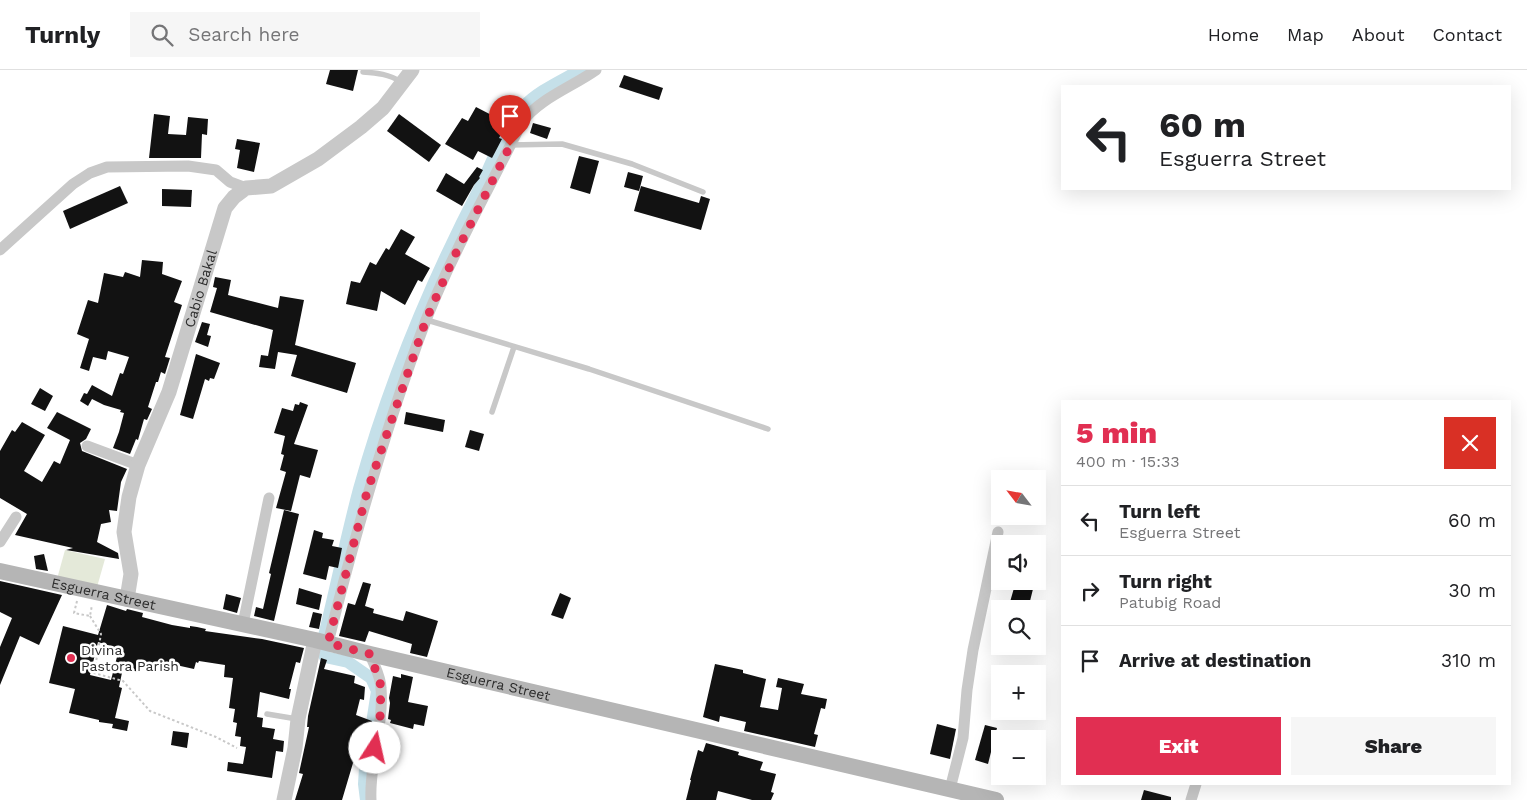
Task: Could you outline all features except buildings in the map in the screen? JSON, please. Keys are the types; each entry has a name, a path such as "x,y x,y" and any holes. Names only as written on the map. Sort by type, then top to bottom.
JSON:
{"main road":[{"name":"Esguerra Street","path":"0,571 243,624 996,800"}],"street":[{"path":"0,250 73,184 90,173 107,167 188,166 216,170 230,182 246,188 271,186 318,159 362,127 383,108 412,70"},
{"path":"284,800 295,748 298,719 367,492 426,320 454,257 522,122 539,105 596,70"},
{"name":"Cabio Bakal","path":"127,599 131,574 124,532 129,497 138,464 169,392 225,208 234,197 246,188"},
{"path":"87,446 138,464"},
{"path":"243,624 269,498"},
{"path":"0,542 16,517"},
{"path":"950,789 963,738 973,650 998,532"},
{"path":"370,654 381,686 379,732 372,763 372,800"},
{"path":"1191,800 1196,785"}],"lane":[{"path":"363,72 392,76 403,84"},
{"path":"510,146 562,144 632,164 703,192"},
{"path":"426,320 598,372 768,429"},
{"path":"492,412 514,347"},
{"path":"267,714 298,719"}],"path":[{"path":"88,589 90,616 101,634 94,673 123,682 150,711 216,737 237,748"},
{"path":"88,589 74,613 90,616"}],"green space":[{"path":"65,550 105,559 97,587 57,579"}],"waterway":[{"path":"324,636 354,507 370,450 397,373 427,297 504,135 516,116 529,101 580,70"},
{"path":"322,651 325,657 348,662 371,678 377,691 365,768 366,800"}],"place":[{"name":"Divina Pastora Parish","path":"71,658"}],"route":[{"path":"375,748 379,732 381,686 370,654 328,643 367,492 426,320 454,257 510,146"}]}
